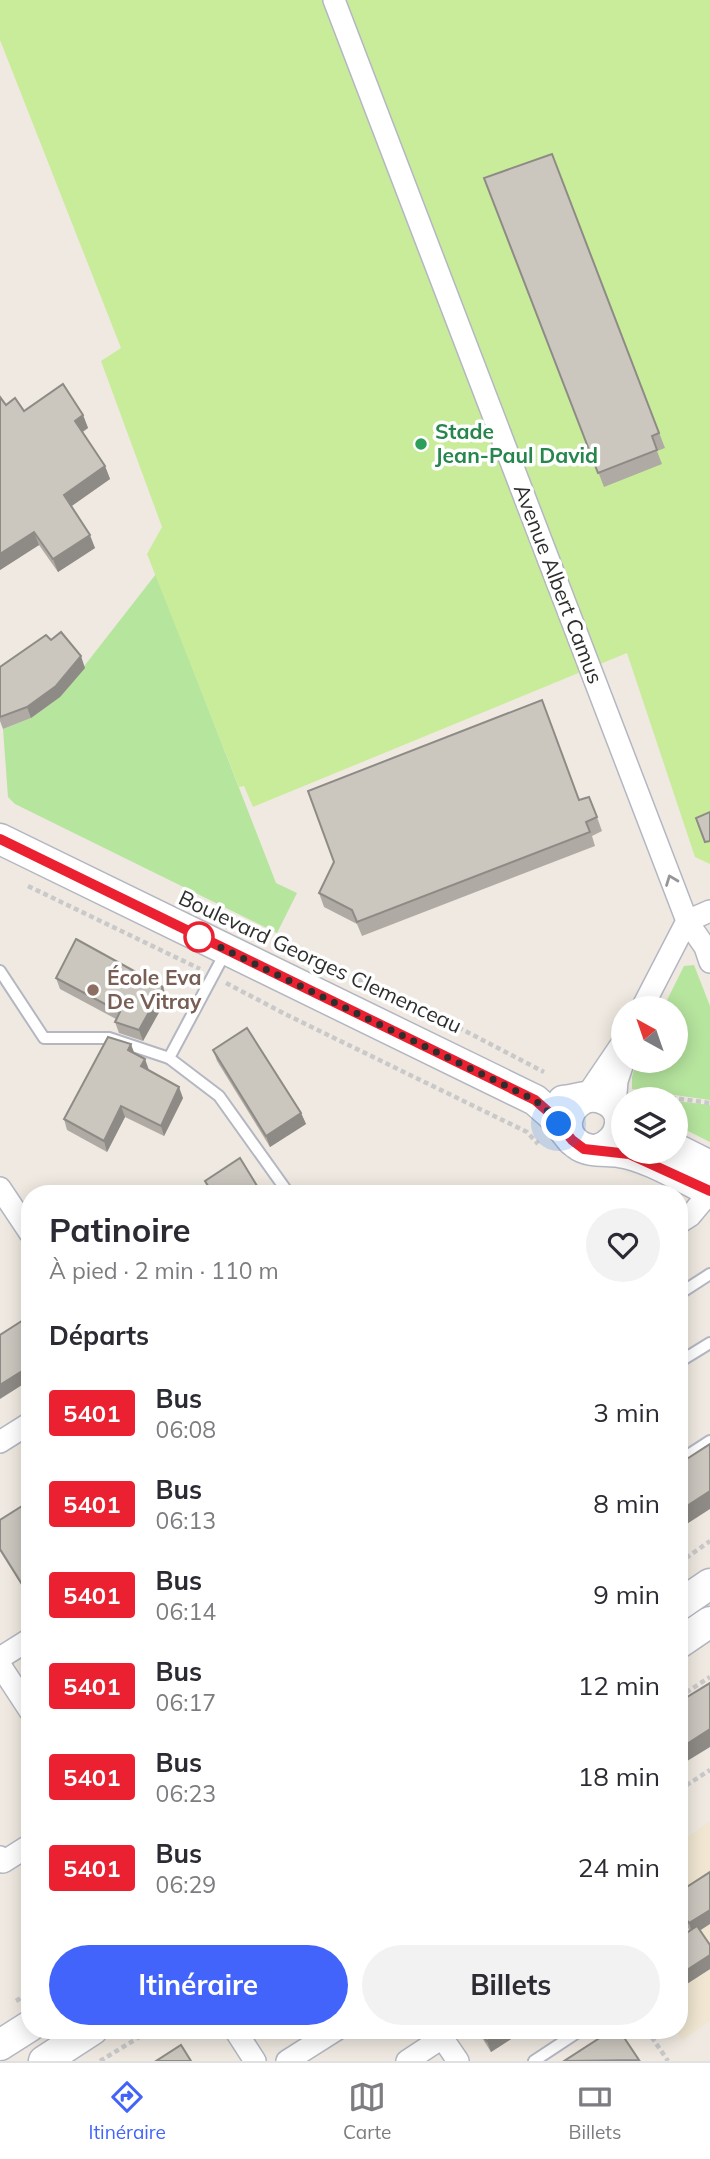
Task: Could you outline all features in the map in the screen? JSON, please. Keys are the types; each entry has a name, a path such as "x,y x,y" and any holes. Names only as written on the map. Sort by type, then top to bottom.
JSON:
{"main road":[{"name":"Boulevard Georges Clemenceau","path":"0,839 220,963 535,1100 585,1145"},
{"path":"611,1101 596,1097 584,1098 572,1107 568,1114 567,1128 585,1145 629,1154 710,1192"},
{"name":"Boulevard Georges Clemenceau","path":"535,1100 584,1098"},
{"path":"585,1145 611,1144"},
{"path":"688,1155 710,1166"},
{"path":"688,1599 710,1584"},
{"path":"688,1637 710,1622"},
{"path":"0,2045 21,2032"},
{"path":"44,2061 78,2039"}],"street":[{"name":"Avenue Albert Camus","path":"334,0 687,921 705,947 710,961"},
{"path":"648,996 687,921 710,911"},
{"path":"584,1098 611,1059"},
{"path":"0,1188 21,1220"},
{"path":"688,1217 710,1192"},
{"path":"0,1442 21,1429"},
{"path":"0,1658 21,1645"},
{"path":"0,1665 21,1697"},
{"path":"0,1857 3,1862 21,1851"},
{"path":"241,2039 255,2061"},
{"path":"287,2061 322,2039"},
{"path":"407,2061 433,2039"},
{"path":"443,2039 458,2061"}],"lane":[{"path":"169,1058 220,963"},
{"path":"0,971 44,1038 109,1038 169,1058 219,1096 283,1185"},
{"path":"688,1288 710,1274"},
{"path":"688,1356 710,1343"},
{"path":"688,1455 710,1441"},
{"path":"534,2061 567,2039"}],"path":[{"path":"19,881 220,963 287,1015 527,1132 542,1148"},
{"name":"Boulevard Georges Clemenceau","path":"296,950 419,1007 550,1075"},
{"path":"688,1104 710,1103"},
{"path":"688,1557 710,1541"},
{"path":"688,1691 710,1677"},
{"path":"688,1784 710,1770"},
{"path":"100,2061 135,2039"},
{"path":"654,2039 668,2061"}],"shaded area":[{"path":"710,1821 710,2021 688,2036 688,1837"}],"green space":[{"name":"Stade Jean-Paul David","path":"0,0 710,0 710,864 695,857 627,653 253,807 244,786 239,787 147,554 162,527 101,361 121,348 0,40"},
{"path":"156,574 276,883 297,893 277,933 15,804 8,797 3,729 31,718 60,697"},
{"path":"694,965 710,1006 710,1100 688,1097 688,1087 632,1087 633,1073 688,1073 688,996 669,996 684,966"},
{"path":"688,1102 710,1105 710,1142 688,1131"}],"building":[{"path":"552,154 659,433 652,436 657,450 598,473 484,178"},
{"path":"63,384 83,415 75,421 105,466 64,495 90,535 53,559 34,532 0,554 0,397 6,405 15,398 24,411"},
{"path":"61,632 81,656 56,686 27,707 0,717 0,667 46,635 51,640"},
{"path":"542,700 579,800 589,797 597,817 586,822 590,832 357,922 352,910 319,893 334,862 308,791"},
{"path":"710,812 710,841 705,842 696,818"},
{"path":"76,939 163,987 139,1030 115,1022 120,1012 56,978"},
{"path":"247,1028 301,1113 266,1136 213,1050"},
{"path":"108,1037 131,1044 128,1050 145,1059 141,1066 179,1087 161,1126 121,1106 104,1141 64,1119"},
{"path":"240,1158 256,1185 207,1185 205,1181"},
{"path":"21,1322 21,1372 0,1385 0,1335"},
{"path":"710,1444 710,1491 688,1505 688,1458"},
{"path":"21,1507 21,1583 0,1549 0,1520"},
{"path":"710,1683 710,1729 688,1743 688,1696"},
{"path":"710,1872 710,1910 689,1923 688,1922 688,1886"},
{"path":"697,1926 710,1945 710,1955 688,1969 688,1932"},
{"path":"598,2039 625,2039 639,2060 564,2061"},
{"path":"181,2045 191,2061 156,2061"}],"bus line":[{"name":"5401","path":"0,839 535,1100 552,1115 572,1140 584,1149 629,1154 710,1191"}],"place":[{"name":"Stade Jean-Paul David","path":"421,444"},
{"name":"École Eva De Vitray","path":"93,990"}],"route":[{"path":"199,937 193,934 535,1100 559,1124"}]}
